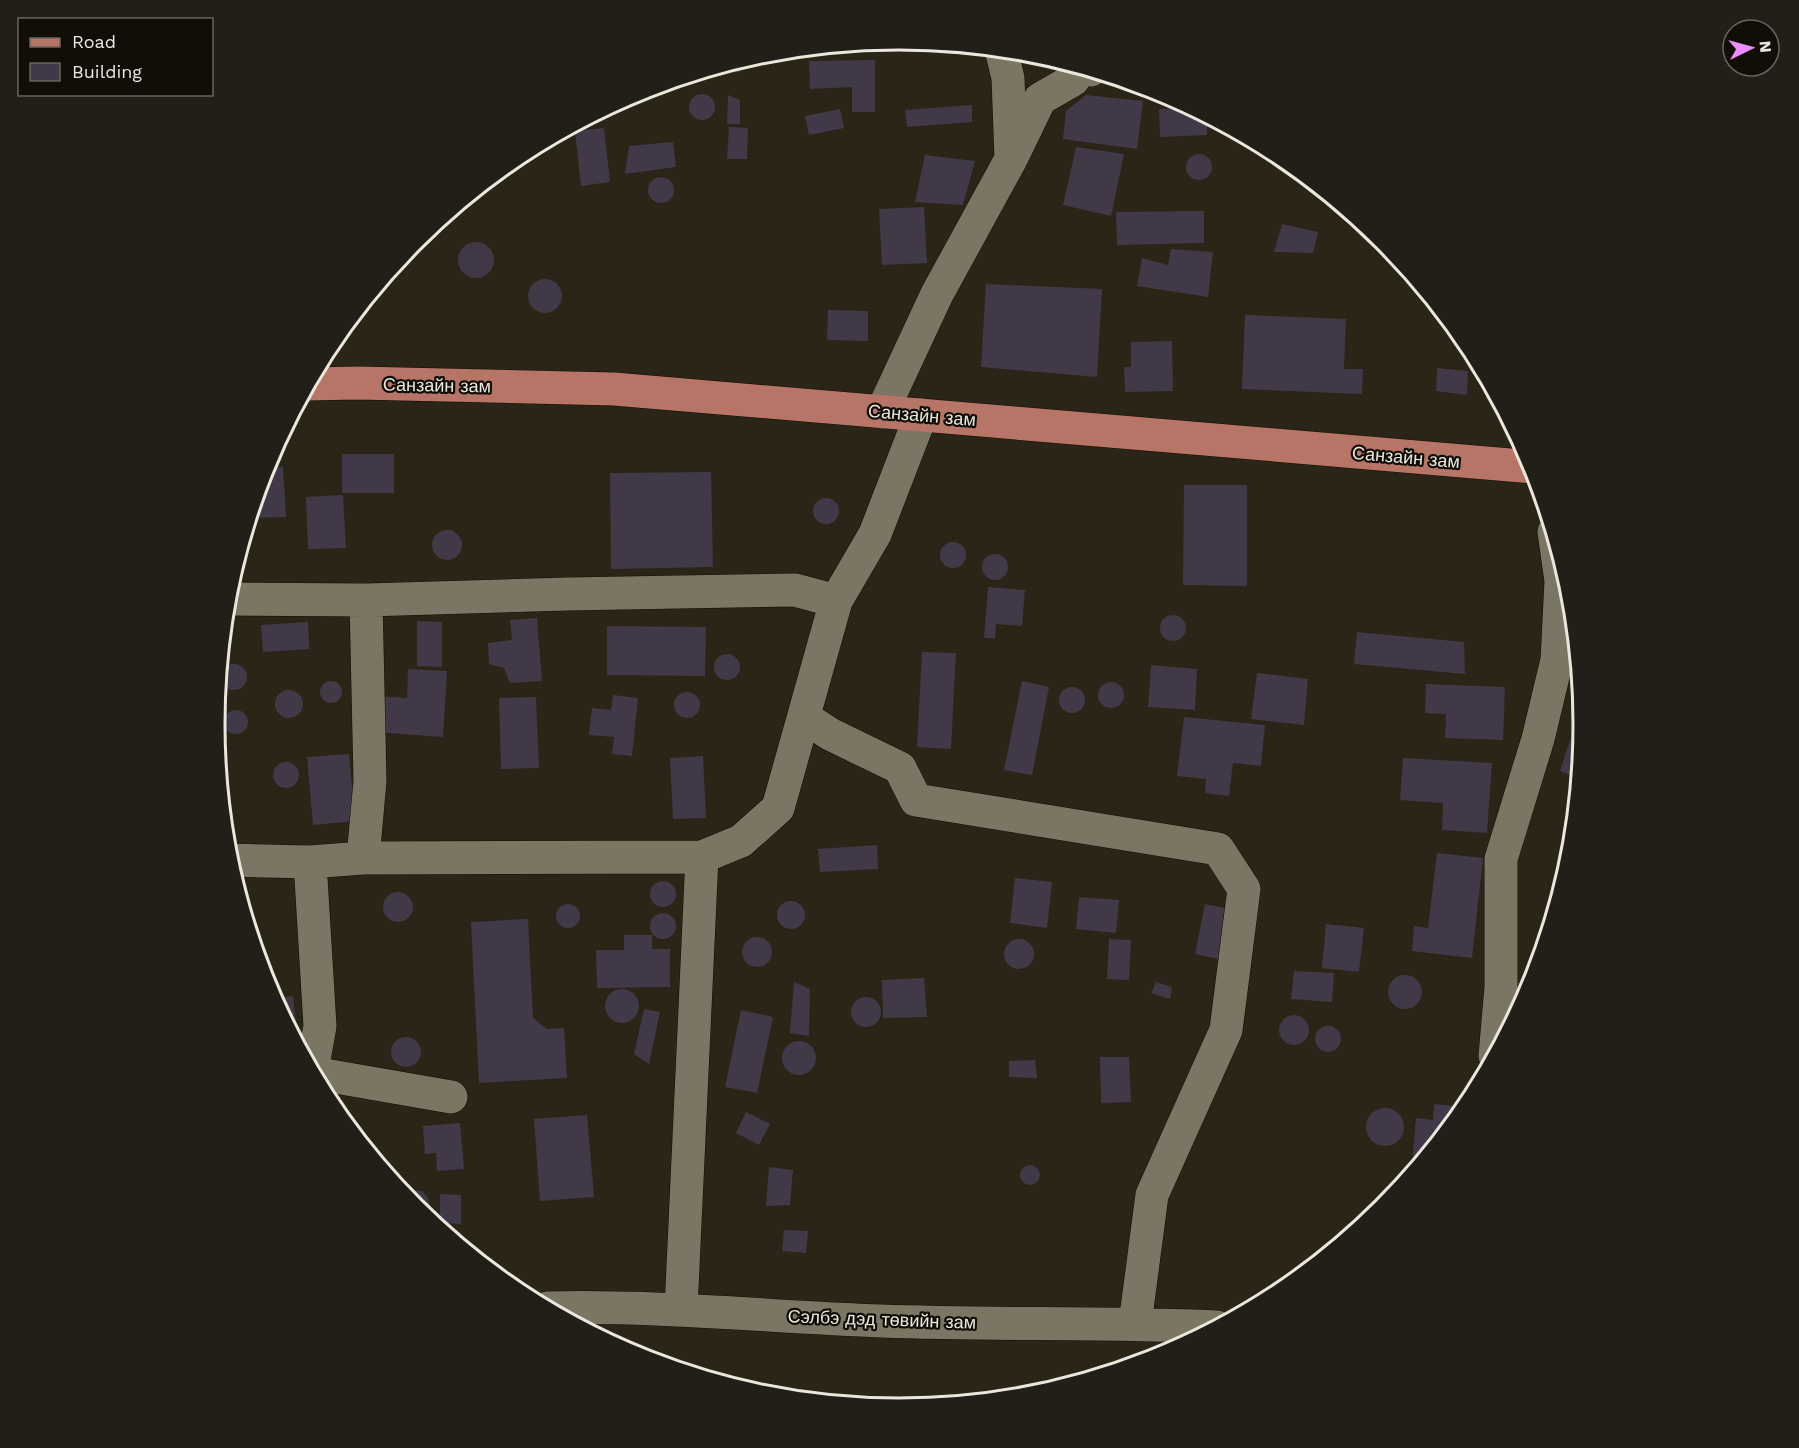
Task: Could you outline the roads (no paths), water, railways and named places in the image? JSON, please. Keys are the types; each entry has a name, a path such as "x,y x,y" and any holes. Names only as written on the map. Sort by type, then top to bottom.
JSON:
{"main road":[{"name":"Санзайн зам","path":"317,384 614,389 1523,466"}],"street":[{"path":"1003,57 1008,78 1011,159"},
{"path":"882,412 937,294 1011,159 1040,99 1073,80 1079,74"},
{"path":"239,860 310,862 363,858 702,857 741,841 778,808 836,602 875,534 921,415"},
{"path":"237,599 366,600 795,590 836,602"},
{"path":"1497,1036 1501,987 1501,859 1538,739 1557,660 1561,590"},
{"path":"363,858 370,780 366,600"},
{"path":"804,717 830,734 900,768 916,800 1218,849 1244,889 1226,1030 1152,1195 1135,1324"},
{"path":"681,1310 702,857"},
{"path":"310,862 320,1026 314,1059"},
{"path":"323,1074 451,1097"},
{"name":"Сэлбэ дэд төвийн зам","path":"562,1308 681,1310 879,1321 1203,1326"}]}
